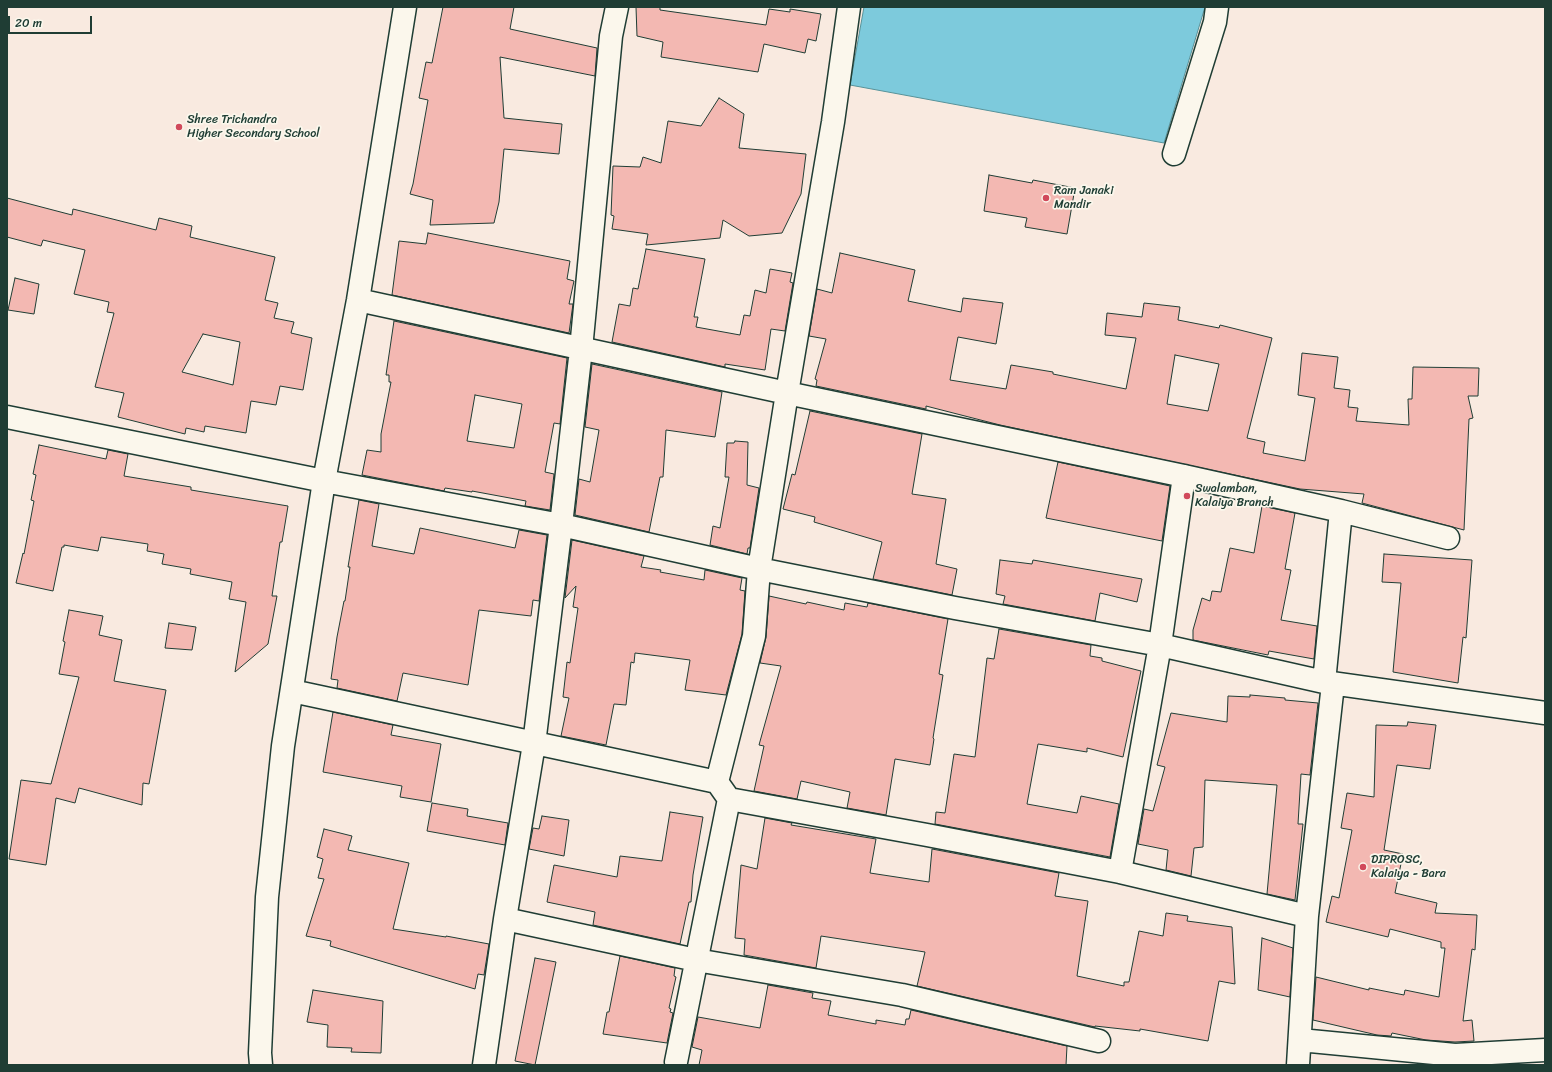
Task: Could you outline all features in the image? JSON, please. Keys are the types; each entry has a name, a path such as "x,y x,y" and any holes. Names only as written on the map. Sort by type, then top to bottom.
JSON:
{"street":[{"path":"261,1065 260,1053 267,897 283,746 324,481 358,300 405,7"},
{"path":"484,1065 505,919 534,744 581,349 611,36 617,7"},
{"path":"676,1062 696,960 723,791 754,636 758,569 833,122 849,7"},
{"path":"1174,154 1215,22 1217,7"},
{"path":"358,300 787,393 1184,476 1448,538"},
{"path":"7,417 324,481 561,525 758,569 1160,645 1329,683 1545,712"},
{"path":"1120,872 1160,645 1184,476"},
{"path":"1298,1065 1307,916 1329,683 1340,512"},
{"path":"292,691 534,744 723,791 927,835 1120,872 1307,916"},
{"path":"505,919 696,960 902,995 1098,1041"},
{"path":"1300,1040 1455,1054 1544,1055"}],"water":[{"path":"864,7 1205,7 1164,143 850,85"}],"building":[{"path":"443,7 514,7 510,29 597,48 595,76 500,57 504,118 562,124 559,154 504,149 499,202 494,223 430,225 433,200 410,194 428,100 419,98 426,62 432,63"},
{"path":"636,7 660,7 660,10 766,25 769,9 790,12 790,9 821,14 816,41 808,39 805,53 764,44 758,72 661,57 663,42 637,36"},
{"path":"719,98 744,114 739,148 806,154 801,194 782,233 749,236 723,220 720,238 646,245 648,234 612,229 614,216 611,215 613,166 640,167 643,157 661,163 668,121 701,126"},
{"path":"989,175 1032,183 1033,180 1075,188 1067,234 1025,227 1027,218 984,211"},
{"path":"7,198 72,215 73,209 156,230 159,218 192,226 190,237 275,257 265,300 278,303 274,318 294,322 291,333 312,338 303,390 280,386 276,405 251,401 246,433 205,426 204,432 186,428 185,434 118,417 124,393 95,387 114,313 107,312 109,302 74,294 85,250 43,240 41,246 7,237","holes":["203,334 240,342 233,385 182,372"]},
{"path":"428,233 570,261 567,279 574,281 569,304 573,304 569,333 392,295 399,241 426,244"},
{"path":"646,249 705,259 694,317 698,317 696,327 740,335 744,315 750,316 755,290 766,293 770,269 792,273 790,282 793,283 785,331 771,329 765,370 725,364 725,367 612,342 619,304 630,306 633,288 638,289"},
{"path":"840,253 915,270 908,301 961,312 963,298 1003,303 996,344 958,337 950,380 1006,389 1011,365 1053,372 1053,374 1126,389 1136,338 1105,335 1107,313 1142,317 1144,303 1180,307 1178,320 1219,328 1220,325 1272,338 1247,438 1265,442 1263,453 1305,461 1315,398 1298,395 1302,353 1338,357 1334,388 1350,390 1348,407 1358,408 1356,421 1409,425 1408,399 1412,399 1413,367 1479,368 1478,396 1468,396 1473,418 1469,419 1464,530 1362,503 1364,494 1300,489 1000,425 926,406 926,409 816,386 817,380 815,379 826,339 809,336 817,289 832,293","holes":["1175,355 1219,364 1208,411 1167,404"]},
{"path":"15,278 39,284 34,314 8,310"},
{"path":"394,321 567,358 560,424 554,423 545,472 554,474 550,510 525,506 526,501 472,491 445,488 444,491 362,475 367,450 381,452 381,434 391,382 389,382 389,375 386,375","holes":["475,395 522,404 514,448 467,441"]},
{"path":"592,364 722,392 715,437 666,430 663,477 660,477 649,532 575,515 579,479 590,482 599,430 585,427"},
{"path":"810,411 922,434 912,494 946,499 936,564 957,569 952,595 873,579 882,542 814,522 815,517 783,509 792,474 795,475"},
{"path":"735,441 748,442 747,485 759,488 750,548 748,548 747,554 710,545 713,526 720,528 729,477 725,477 727,443 734,443"},
{"path":"39,445 106,459 108,450 128,454 124,476 191,487 191,490 288,506 282,542 280,542 272,596 277,596 268,644 235,672 246,602 229,599 232,582 190,574 191,569 162,564 164,554 147,551 148,544 101,537 98,551 64,545 64,547 62,547 53,591 16,583 23,553 24,554 34,501 31,500 36,475 33,474"},
{"path":"1058,462 1170,486 1162,541 1046,518"},
{"path":"359,500 379,504 372,546 414,554 420,528 515,548 519,530 547,535 539,601 533,600 531,616 479,610 468,685 403,673 397,701 337,688 338,680 331,679 337,637 345,601 350,567 348,567"},
{"path":"1262,506 1295,513 1285,569 1291,570 1281,620 1317,626 1314,659 1269,651 1268,655 1193,640 1193,630 1202,598 1210,601 1212,591 1221,592 1230,548 1254,553"},
{"path":"572,540 644,556 641,567 661,570 660,572 704,580 705,570 742,578 740,590 745,591 742,634 726,695 685,690 690,660 635,653 634,663 631,662 626,705 614,704 606,745 561,736 569,698 563,697 567,662 570,663 578,608 573,607 576,586 565,598"},
{"path":"1384,554 1472,560 1466,638 1463,637 1458,683 1393,672 1401,583 1382,582"},
{"path":"1000,560 1032,564 1033,560 1142,579 1137,602 1100,593 1095,621 1003,604 1005,596 996,594"},
{"path":"769,596 844,610 845,603 867,607 868,603 948,619 939,674 943,675 930,765 895,759 886,815 847,808 850,792 801,781 797,799 754,791 764,746 759,745 781,666 760,663 766,637"},
{"path":"69,610 103,616 99,635 122,640 114,681 166,690 149,784 143,783 142,805 79,788 75,803 56,798 46,865 9,859 21,780 51,784 79,677 59,674"},
{"path":"169,623 196,627 192,650 165,648"},
{"path":"999,629 1091,645 1090,656 1102,658 1102,661 1141,671 1123,757 1087,748 1087,752 1038,744 1027,804 1077,813 1081,796 1119,804 1110,857 935,824 936,812 945,813 954,754 975,757 987,658 994,659"},
{"path":"1250,695 1318,703 1310,775 1301,774 1298,824 1303,824 1295,900 1267,894 1277,785 1205,780 1203,847 1194,848 1191,876 1166,870 1168,850 1138,844 1144,809 1153,811 1165,767 1157,765 1171,713 1227,722 1228,696 1250,697"},
{"path":"333,712 393,725 391,735 441,744 431,802 400,797 402,786 323,772"},
{"path":"1408,722 1436,725 1430,769 1397,765 1384,850 1403,854 1395,893 1437,903 1435,913 1477,915 1475,950 1472,949 1463,1021 1472,1020 1474,1041 1455,1042 1426,1040 1392,1033 1391,1036 1377,1035 1313,1020 1316,977 1369,990 1369,988 1404,995 1405,990 1439,997 1445,948 1441,948 1441,942 1390,929 1388,937 1326,922 1332,896 1339,898 1352,830 1341,828 1347,793 1374,797 1376,725 1407,726"},
{"path":"432,803 468,809 467,816 508,823 505,845 427,831"},
{"path":"670,812 703,817 693,875 691,902 689,902 680,944 593,925 595,912 547,902 554,865 617,877 620,856 662,861"},
{"path":"542,816 569,820 564,856 529,849 533,828 539,829"},
{"path":"765,818 792,823 791,825 876,839 870,873 929,882 932,849 1059,873 1055,896 1088,901 1077,976 1124,986 1124,982 1129,982 1139,931 1163,936 1166,913 1188,916 1187,921 1232,927 1235,984 1219,981 1208,1041 1140,1029 1140,1031 1095,1027 917,986 925,952 821,936 816,968 744,955 745,939 735,938 741,865 757,869"},
{"path":"324,829 352,836 348,850 409,863 393,929 446,936 489,944 484,975 478,974 475,989 330,946 331,941 306,936 324,879 318,878 323,859 317,857"},
{"path":"1262,938 1293,948 1290,997 1258,990"},
{"path":"620,956 675,968 674,976 676,977 669,1008 671,1009 670,1012 673,1013 667,1043 603,1034"},
{"path":"535,958 556,962 535,1065 515,1061"},
{"path":"768,985 813,993 812,998 831,1001 828,1015 876,1024 876,1020 905,1025 906,1019 909,1019 911,1010 1067,1046 1066,1065 699,1065 702,1050 692,1047 698,1017 760,1028"},
{"path":"313,990 383,1001 381,1053 351,1052 352,1048 327,1047 328,1025 307,1022"}],"place":[{"name":"Shree Trichandra Higher Secondary School","path":"179,127"},
{"name":"Ram Janaki Mandir","path":"1046,198"},
{"name":"Swalamban, Kalaiya Branch","path":"1187,496"},
{"name":"DIPROSC, Kalaiya - Bara","path":"1363,867"}]}
